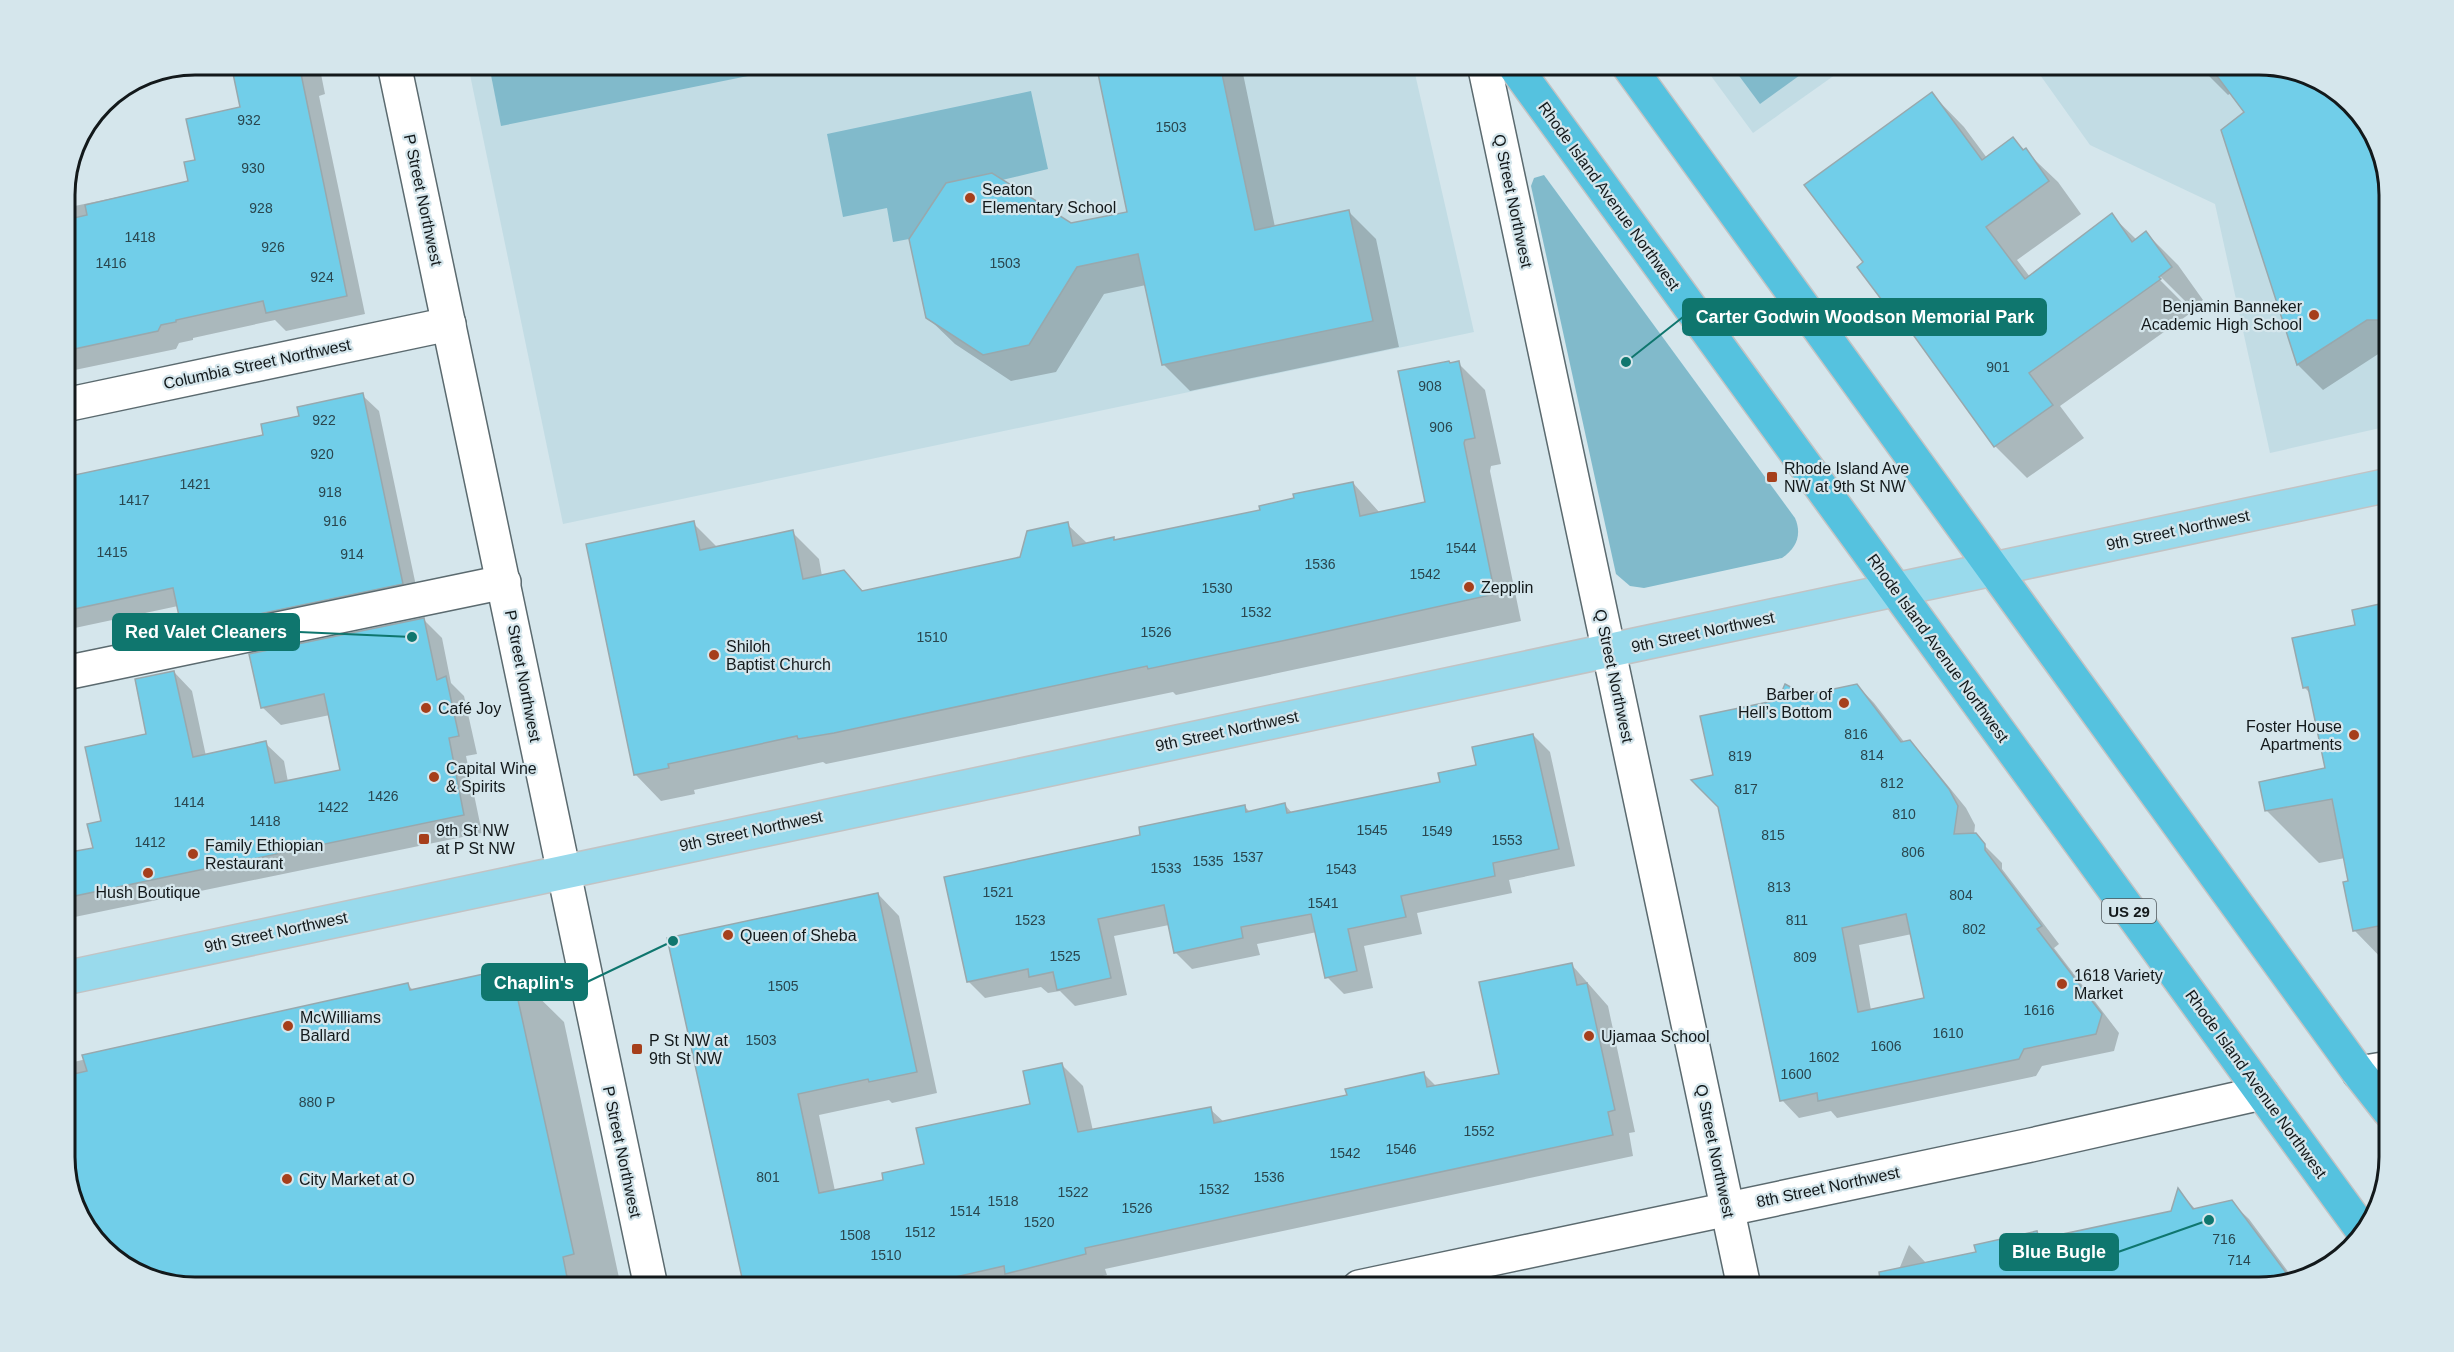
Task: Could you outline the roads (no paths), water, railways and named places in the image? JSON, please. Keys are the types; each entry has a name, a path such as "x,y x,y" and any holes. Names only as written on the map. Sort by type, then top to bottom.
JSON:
{"highway":[{"name":"Rhode Island Avenue Northwest","path":"1521,75 2358,1225"},
{"path":"1635,75 1994,570 2374,1071"}],"main road":[{"name":"9th Street Northwest","path":"75,976 563,870 1608,652 2379,487"}],"street":[{"name":"P Street Northwest","path":"396,75 649,1277"},
{"name":"Q Street Northwest","path":"1486,75 1742,1277"},
{"name":"Columbia Street Northwest","path":"75,403 449,324"},
{"path":"75,671 504,582"},
{"name":"8th Street Northwest","path":"1406,1277 2262,1093"}],"place":[{"name":"Seaton Elementary School","path":"970,198"},
{"name":"Benjamin Banneker Academic High School","path":"2314,315"},
{"name":"Carter Godwin Woodson Memorial Park","path":"1626,362"},
{"name":"Rhode Island Ave NW at 9th St NW","path":"1772,477"},
{"name":"Zepplin","path":"1469,587"},
{"name":"Red Valet Cleaners","path":"412,637"},
{"name":"Shiloh Baptist Church","path":"714,655"},
{"name":"Barber of Hell’s Bottom","path":"1844,703"},
{"name":"Café Joy","path":"426,708"},
{"name":"Foster House Apartments","path":"2354,735"},
{"name":"Capital Wine & Spirits","path":"434,777"},
{"name":"9th St NW at P St NW","path":"424,839"},
{"name":"Family Ethiopian Restaurant","path":"193,854"},
{"name":"Hush Boutique","path":"148,873"},
{"name":"Queen of Sheba","path":"728,935"},
{"name":"Chaplin's","path":"673,941"},
{"name":"1618 Variety Market","path":"2062,984"},
{"name":"McWilliams Ballard","path":"288,1026"},
{"name":"Ujamaa School","path":"1589,1036"},
{"name":"P St NW at 9th St NW","path":"637,1049"},
{"name":"City Market at O","path":"287,1179"},
{"name":"Blue Bugle","path":"2209,1220"}]}
